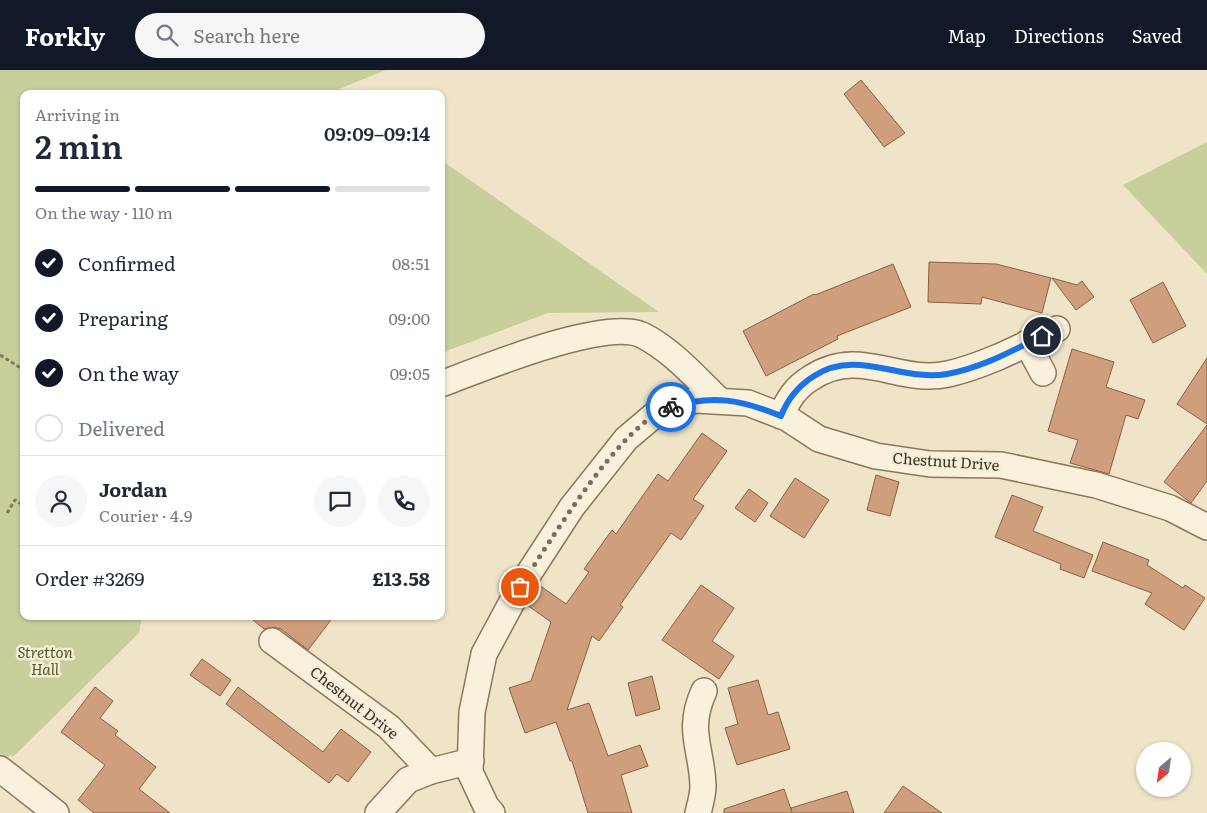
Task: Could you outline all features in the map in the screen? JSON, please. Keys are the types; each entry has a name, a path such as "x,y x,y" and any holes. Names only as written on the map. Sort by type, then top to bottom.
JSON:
{"street":[{"path":"781,416 787,402 801,384 823,370 846,364 878,367 914,374 946,374 999,358 1057,328"},
{"path":"445,383 574,339 616,332 639,334 657,344 720,401"},
{"path":"1027,343 1043,373"},
{"name":"Chestnut Drive","path":"492,813 486,806 470,772 472,712 484,654 520,587 572,507 626,439 659,411 696,400 748,403 781,416 820,439 876,456 930,464 1001,464 1096,485 1142,499 1170,508 1207,527"},
{"name":"Chestnut Drive","path":"272,641 389,727 431,771"},
{"path":"698,813 703,787 696,744 696,709 704,691"},
{"path":"378,813 408,780 431,771 471,761"},
{"path":"0,769 56,813"}],"path":[{"path":"0,355 20,368"},
{"path":"7,513 15,500 20,503"}],"green space":[{"name":"Stretton Hall","path":"0,70 386,70 339,89 340,90 20,90 20,620 141,620 139,633 13,757 10,755 6,760 0,757"},
{"path":"1207,142 1207,274 1123,185"},
{"path":"445,163 659,312 548,313 445,352"}],"building":[{"path":"861,80 905,133 884,147 844,94"},
{"path":"929,262 996,264 1051,278 1042,313 982,297 981,304 928,302"},
{"path":"893,264 911,307 837,336 838,339 766,376 743,331 814,294"},
{"path":"1052,278 1077,285 1082,281 1094,297 1076,310"},
{"path":"1163,282 1186,326 1153,343 1130,300"},
{"path":"1072,349 1114,362 1106,387 1145,400 1138,419 1126,415 1109,474 1070,463 1078,440 1048,431"},
{"path":"1207,358 1207,424 1177,404"},
{"path":"1207,425 1207,481 1191,503 1164,482"},
{"path":"702,433 727,451 693,499 704,506 681,540 671,533 620,605 623,607 599,641 592,636 567,710 589,703 608,756 640,745 648,766 621,775 632,813 588,813 572,761 570,761 556,722 525,733 509,688 531,681 551,622 527,605 539,585 566,604 589,572 584,569 612,530 616,534 658,474 668,481"},
{"path":"876,475 899,482 890,516 867,510"},
{"path":"795,478 829,500 804,538 770,516"},
{"path":"749,489 768,503 755,522 735,508"},
{"path":"1012,495 1043,507 1033,531 1093,555 1084,578 1060,569 1061,564 995,537"},
{"path":"1103,542 1149,560 1147,565 1183,588 1185,585 1205,598 1184,630 1145,604 1152,593 1092,571"},
{"path":"701,585 734,608 712,641 734,656 719,679 662,640"},
{"path":"253,620 331,620 308,650 281,629 273,627 264,629"},
{"path":"202,659 231,680 220,696 190,675"},
{"path":"652,676 660,709 636,716 628,683"},
{"path":"758,680 768,715 778,712 790,749 737,765 725,728 738,724 728,688"},
{"path":"95,687 113,701 100,718 118,731 115,735 156,767 139,789 170,813 94,813 78,800 105,765 61,732"},
{"path":"238,687 323,752 341,729 371,752 348,782 337,774 329,783 226,704"},
{"path":"903,786 942,813 884,813"},
{"path":"784,789 792,812 791,808 847,791 854,813 724,813 724,809"}],"way so far":[{"path":"520,587 572,507 626,439 659,411 671,407"}],"route":[{"path":"671,407 696,400 748,403 781,416 787,402 801,384 823,370 846,364 878,367 914,374 946,374 999,358 1042,336"}]}
